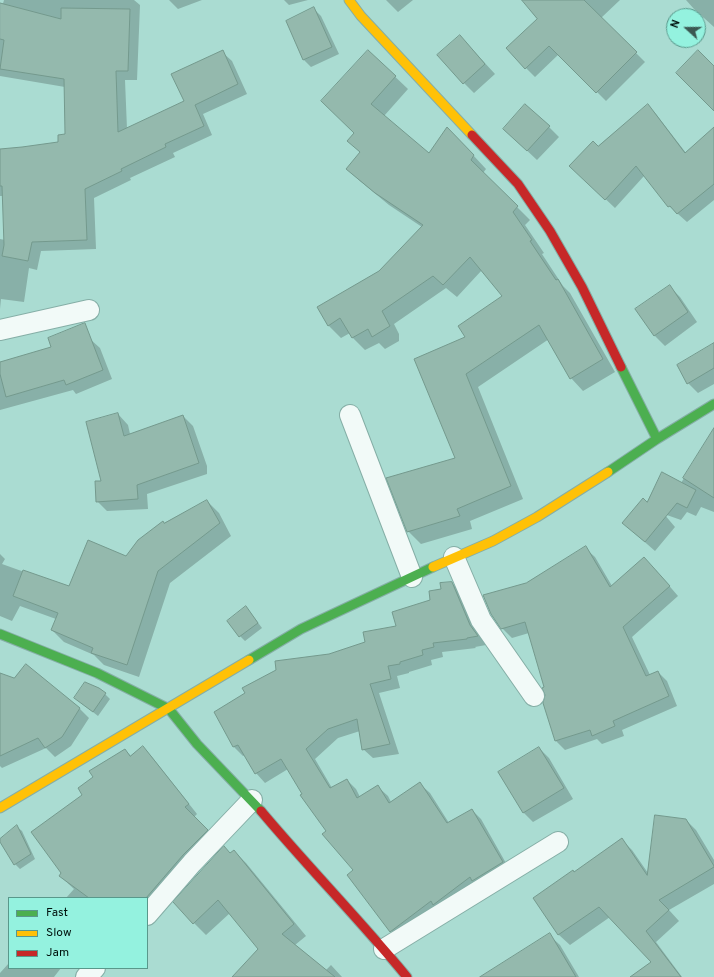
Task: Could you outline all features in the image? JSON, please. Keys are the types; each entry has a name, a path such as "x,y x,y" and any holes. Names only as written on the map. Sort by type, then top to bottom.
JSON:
{"street":[{"path":"349,0 361,16 518,184 550,231 582,287 657,439"},
{"path":"0,330 89,310"},
{"path":"0,808 169,709 301,628 454,556 493,542 537,517 714,404"},
{"path":"350,415 412,577"},
{"path":"454,556 481,620 534,696"},
{"path":"0,634 97,673 169,709 197,744 252,800 294,850 384,949 407,977"},
{"path":"148,913 192,863 252,800"},
{"path":"384,949 558,842"},
{"path":"86,977 94,969"}],"building":[{"path":"522,0 584,0 637,52 596,93 549,46 525,69 506,48 537,19"},
{"path":"0,3 61,19 61,8 130,9 128,71 116,71 118,132 184,101 171,74 223,50 238,84 195,105 204,126 165,144 166,147 85,189 87,240 32,242 28,261 2,256 4,245 2,186 0,186 0,149 58,142 58,135 65,134 64,79 0,69 4,40 0,39"},
{"path":"314,7 332,47 303,60 286,21"},
{"path":"460,35 485,64 463,84 437,55"},
{"path":"368,50 396,76 371,104 429,153 447,127 474,155 471,160 518,206 513,212 556,280 558,279 603,359 570,379 539,325 466,374 511,486 457,509 460,516 407,532 386,478 455,458 414,359 465,337 458,326 502,296 470,257 443,285 433,276 382,311 390,326 372,337 368,329 352,338 340,318 328,326 317,307 379,271 423,225 375,193 346,169 360,152 347,141 354,133 321,101"},
{"path":"698,50 714,66 714,111 676,73"},
{"path":"525,104 550,126 527,151 503,129"},
{"path":"648,104 685,153 714,127 714,184 677,214 670,206 668,207 636,166 605,200 569,166 593,141 598,146"},
{"path":"670,285 688,312 654,336 635,309"},
{"path":"85,323 103,370 66,385 64,380 6,397 0,374 0,362 51,347 48,338"},
{"path":"714,343 714,368 687,384 677,365"},
{"path":"118,413 124,436 183,415 199,463 137,485 138,499 96,502 95,481 101,481 86,422"},
{"path":"714,428 714,498 683,478"},
{"path":"662,472 696,490 687,508 677,503 645,542 622,523 643,498 647,502"},
{"path":"207,500 220,523 158,571 127,665 91,653 93,648 51,630 58,613 13,596 23,570 69,586 88,540 126,556 138,540 163,521 164,523"},
{"path":"586,546 610,587 644,557 670,586 623,627 646,676 658,671 669,696 613,721 615,726 592,736 590,730 555,741 543,703 545,695 542,688 544,687 525,622 501,629 491,614 483,595 526,583"},
{"path":"452,582 470,625 478,636 467,639 433,643 434,647 422,650 423,655 400,662 400,664 388,666 391,679 370,684 390,744 362,750 357,719 328,729 306,749 330,788 347,779 357,798 378,785 389,803 420,782 447,823 472,809 503,862 472,881 470,877 433,905 431,901 390,932 347,875 353,870 322,834 326,831 300,795 302,794 281,759 255,774 238,745 233,747 214,712 245,693 242,688 276,670 275,661 329,654 365,642 363,632 396,626 392,612 430,600 429,591 441,589 440,583"},
{"path":"246,606 258,623 239,637 227,621"},
{"path":"26,664 80,708 62,737 45,748 38,738 0,756 0,673 14,678"},
{"path":"85,682 106,693 93,712 74,698"},
{"path":"143,746 189,804 185,807 208,830 183,855 147,897 88,897 59,876 61,873 31,832 82,795 78,788 93,777 89,771 125,749 130,756"},
{"path":"539,747 564,788 523,813 498,772"},
{"path":"655,815 686,819 714,866 659,900 669,910 646,931 681,977 630,977 651,962 599,907 558,935 533,898 573,870 574,872 622,838 647,875"},
{"path":"17,825 31,854 14,865 0,842 0,839"},
{"path":"224,846 230,853 234,850 294,924 282,934 335,977 232,977 258,949 218,900 193,924 173,902"},
{"path":"550,933 576,977 480,977"}],"traffic: fast":[{"path":"621,367 657,439"},
{"path":"608,472 657,439 714,404"},
{"path":"249,660 301,629 433,567"},
{"path":"0,634 97,673 169,709 197,744 261,811"}],"traffic: slow":[{"path":"349,0 361,16 472,135"},
{"path":"433,567 493,541 537,517 608,472"},
{"path":"0,808 249,660"}],"traffic: jam":[{"path":"472,135 518,184 550,231 582,287 621,367"},
{"path":"261,811 407,977"}]}
